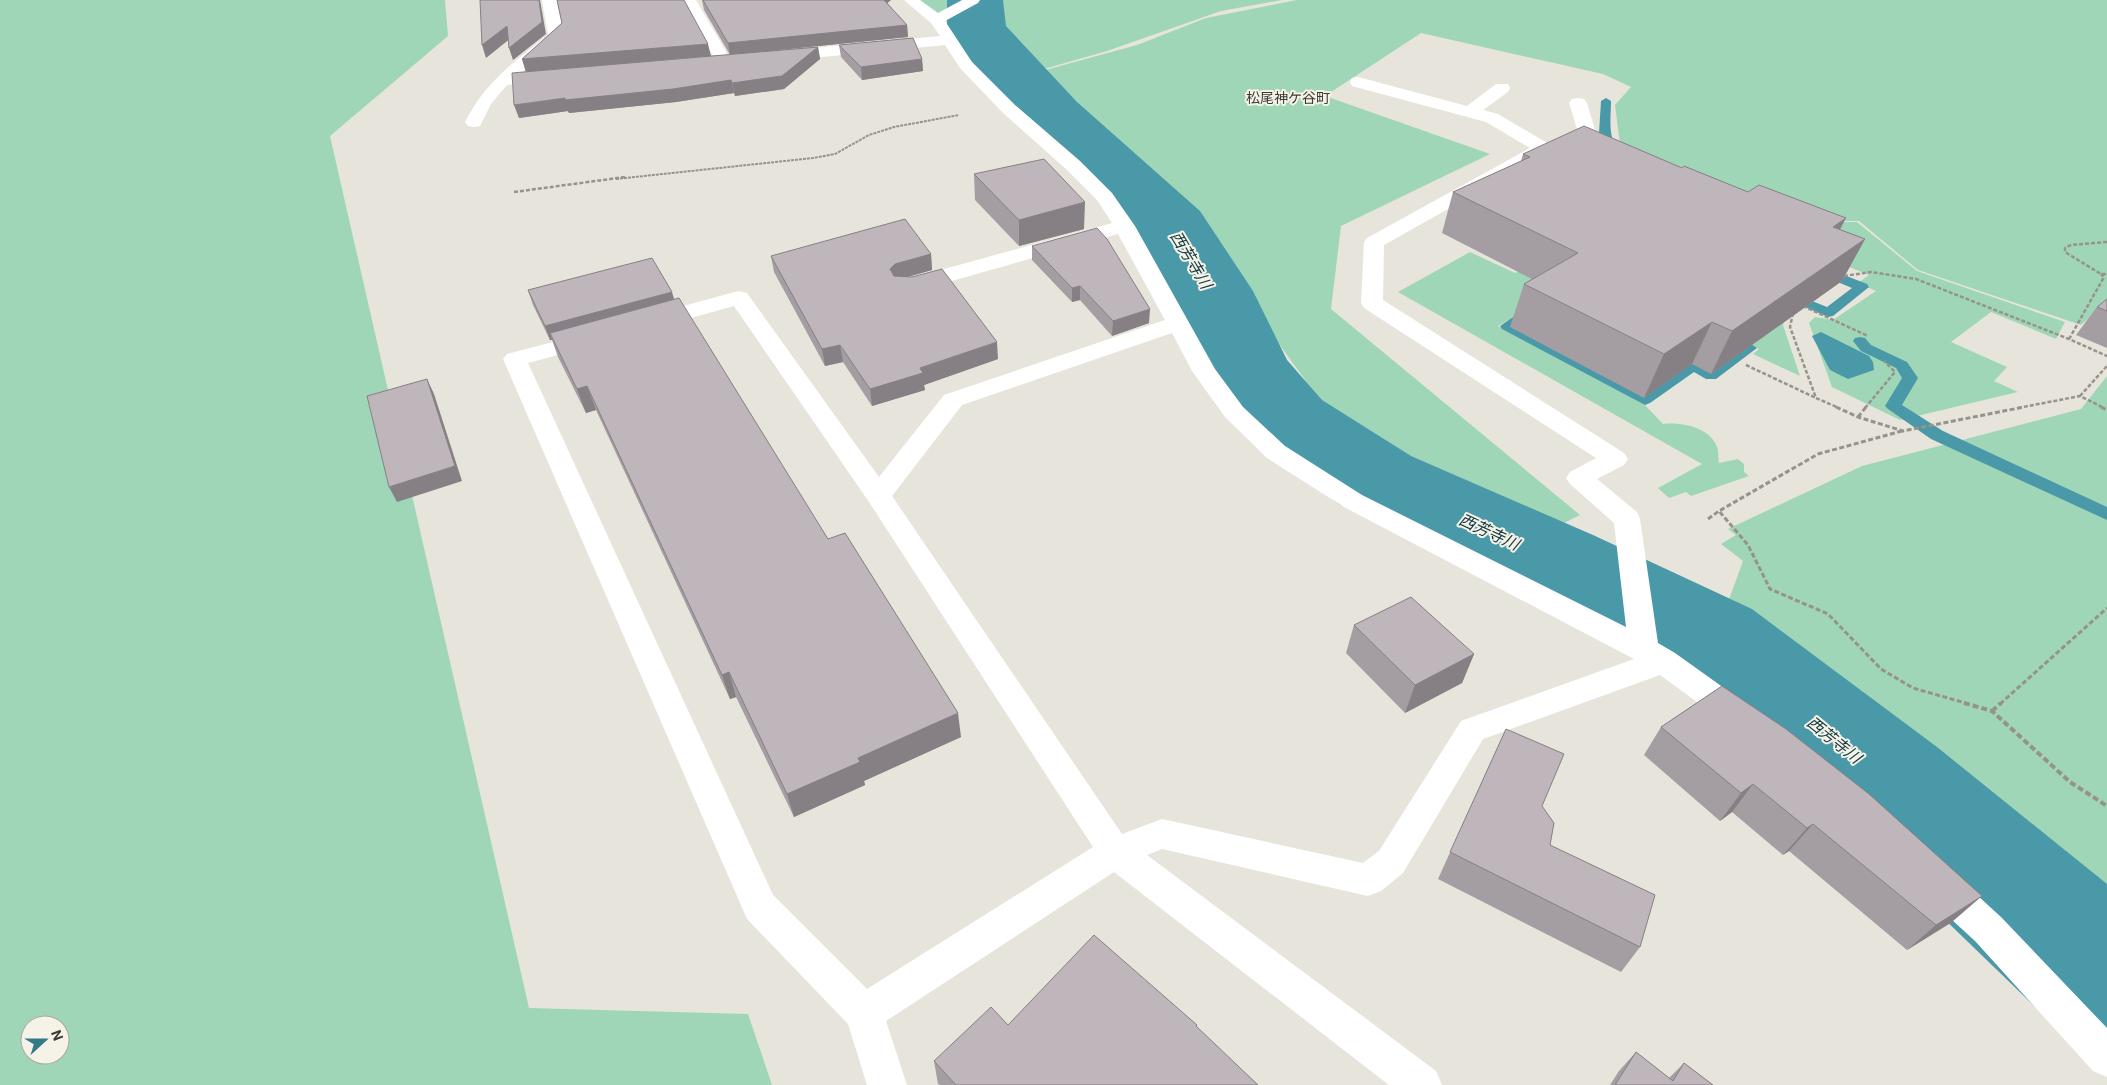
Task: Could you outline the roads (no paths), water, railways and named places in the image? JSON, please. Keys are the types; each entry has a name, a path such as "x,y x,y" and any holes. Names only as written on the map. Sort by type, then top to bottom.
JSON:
{"street":[{"path":"474,122 483,103 502,80 556,36 549,0 552,0"},
{"path":"690,0 724,62"},
{"path":"911,0 943,30 966,65 1009,108 1073,165 1105,197 1124,226 1204,371 1234,412 1276,452 1352,501 1654,656 1761,734"},
{"path":"763,58 943,30 973,0"},
{"path":"705,63 744,60"},
{"path":"502,80 560,75"},
{"path":"1358,82 1492,118 1543,148 1576,153 1586,130 1578,103"},
{"path":"1470,112 1502,88"},
{"path":"1543,148 1374,242 1372,303 1615,459 1579,478 1627,518 1633,570 1654,656"},
{"path":"905,287 1124,226"},
{"path":"886,1085 864,1013 760,907 515,359 739,298 878,496 1114,852 1422,1085"},
{"path":"878,496 953,400 1179,323"},
{"path":"864,1013 1114,852 1162,834 1368,880 1391,862 1472,730 1654,656"},
{"path":"1923,870 1988,929 2107,1057"}],"water":[{"path":"1821,332 1869,356 1873,362 1874,370 1848,379 1830,370 1812,336"}],"waterway":[{"name":"西芳寺川","path":"975,0 977,30 1053,116 1173,227 1211,291 1247,370 1288,421 1375,480 1555,562 1711,640 1892,786 2107,976"},
{"path":"1606,101 1605,133 1610,151 1615,154"},
{"path":"1788,298 1790,296 1828,313 1862,287 1821,270"},
{"path":"1530,312 1507,326 1645,400 1693,366 1711,376 1750,348 1732,339 1736,336"},
{"path":"1860,341 1866,348 1902,365 1910,378 1893,406 1937,435 2107,514"}],"district":[{"name":"松尾神ケ谷町","path":"1288,98"}]}
